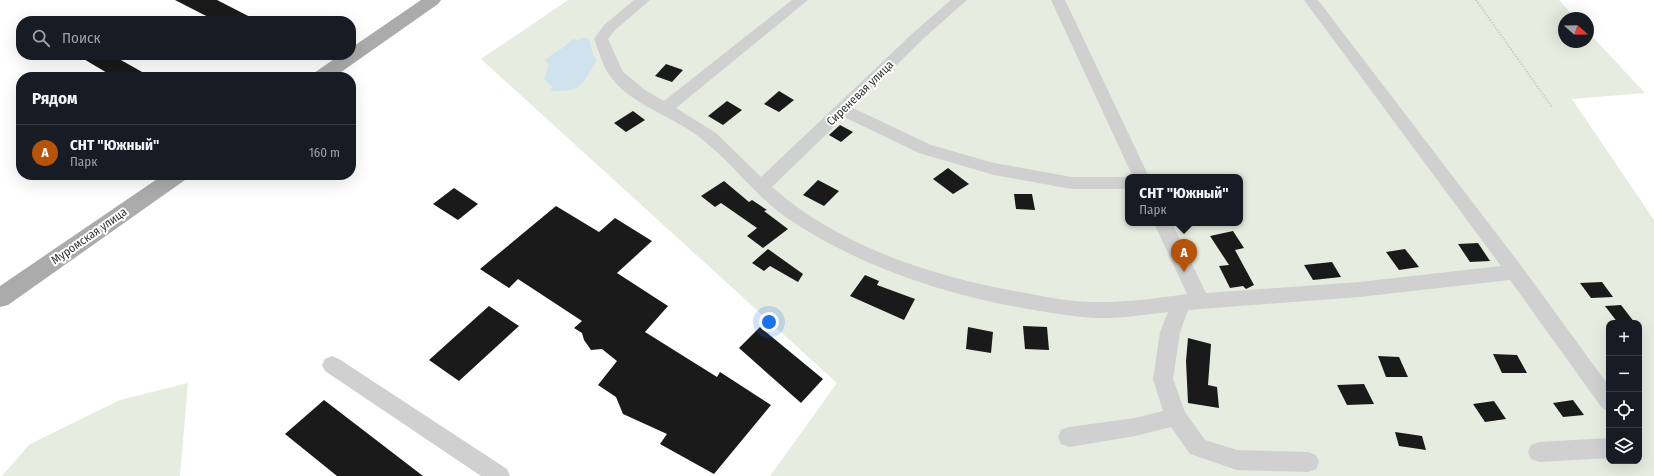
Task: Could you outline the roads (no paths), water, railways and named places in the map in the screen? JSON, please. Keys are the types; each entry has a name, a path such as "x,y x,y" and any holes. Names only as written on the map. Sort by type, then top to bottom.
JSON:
{"main road":[{"path":"356,52 432,0"},
{"path":"327,72 345,60"},
{"name":"Муромская улица","path":"0,298 171,180"}],"street":[{"path":"643,0 609,28 601,39 616,74 638,93 708,136 761,187 796,215 852,247 900,267 950,283 1002,297 1094,310 1429,284 1515,272"},
{"path":"664,109 801,0"},
{"name":"Сиреневая улица","path":"761,187 843,110 919,35 960,0"},
{"path":"1058,0 1140,174"},
{"path":"1311,0 1515,272 1606,398"},
{"path":"843,110 925,149 994,169 1072,183 1125,183"},
{"path":"1164,226 1190,302"},
{"path":"1190,302 1170,332 1163,379 1176,418 1198,447 1237,460 1308,462"},
{"path":"332,365 499,476"},
{"path":"1069,437 1135,427 1176,418"},
{"path":"1539,452 1606,448"}],"water":[{"path":"584,37 589,39 594,57 597,60 588,76 575,88 561,91 550,91 553,87 544,79 549,64 545,61 551,55 566,46 572,39 578,40"}],"place":[{"name":"СНТ \"Южный\"","path":"1184,272"}]}
